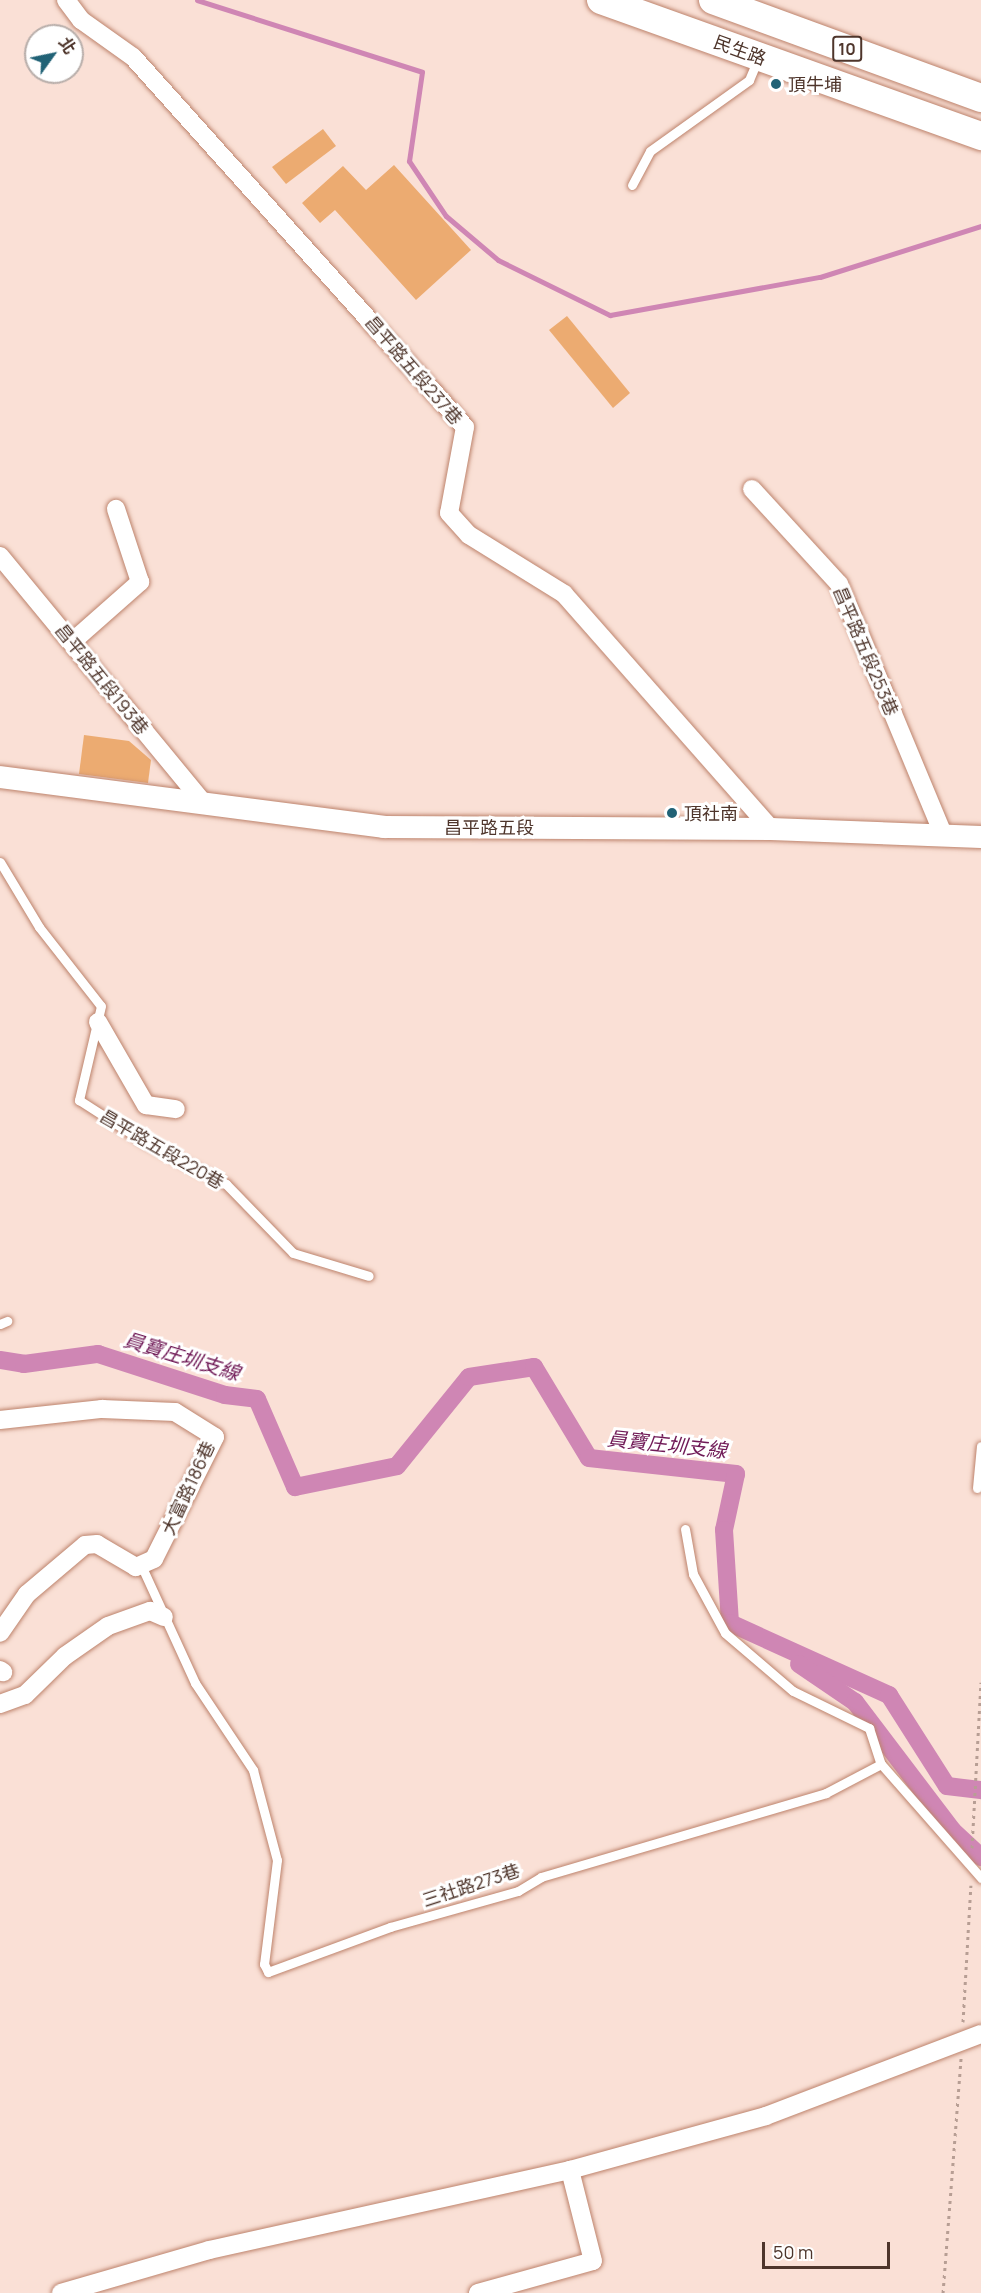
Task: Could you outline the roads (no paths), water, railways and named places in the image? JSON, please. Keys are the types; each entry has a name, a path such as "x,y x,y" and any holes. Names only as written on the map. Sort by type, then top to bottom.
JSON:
{"main road":[{"name":"民生路","path":"601,0 981,136"},
{"name":"民生路","path":"713,0 981,98"}],"street":[{"name":"昌平路五段237巷","path":"66,0 81,20 133,57 465,427 449,513 469,535 564,594 771,829"},
{"name":"昌平路五段253巷","path":"752,489 839,584 944,836"},
{"path":"72,642 140,582 116,509"},
{"name":"昌平路五段193巷","path":"0,556 202,802"},
{"name":"昌平路五段","path":"0,777 384,827 771,829 981,837"},
{"name":"昌平路五段220巷","path":"98,1022 146,1105 176,1109"},
{"name":"大富路186巷","path":"0,1420 102,1409 175,1412 215,1437 154,1559 141,1564"},
{"path":"0,1633 27,1594 85,1545 97,1544 141,1564"},
{"path":"0,1704 25,1695 65,1656 108,1626 150,1611 164,1617"},
{"path":"61,2293 209,2250 570,2170 766,2116 962,2045 981,2034"},
{"path":"478,2293 593,2261 570,2170"}],"lane":[{"path":"632,185 650,151 749,80 759,57"},
{"name":"昌平路五段220巷","path":"0,862 39,927 101,1006 79,1100 146,1143 226,1184 293,1253 369,1276"},
{"path":"977,1488 981,1446"},
{"path":"685,1529 693,1574 726,1633 793,1691 869,1728 881,1764 971,1871 981,1878"},
{"path":"141,1564 164,1617"},
{"name":"三社路273巷","path":"164,1617 195,1683 253,1770 277,1860 264,1964 268,1972 390,1927 518,1891 541,1877 826,1793 881,1764"}],"waterway":[{"path":"197,0 422,72 409,161 446,216 498,260 610,315 820,277 981,226"},
{"name":"員寶庄圳支線","path":"0,1360 24,1364 98,1354 225,1395 257,1399 295,1487 397,1466 469,1377 534,1367 589,1458 736,1474 724,1530 730,1623 889,1695 947,1786 981,1790"},
{"path":"799,1664 855,1702 952,1830 981,1857"}],"place":[{"name":"頂牛埔","path":"776,84"},
{"name":"頂社南","path":"672,813"}]}
